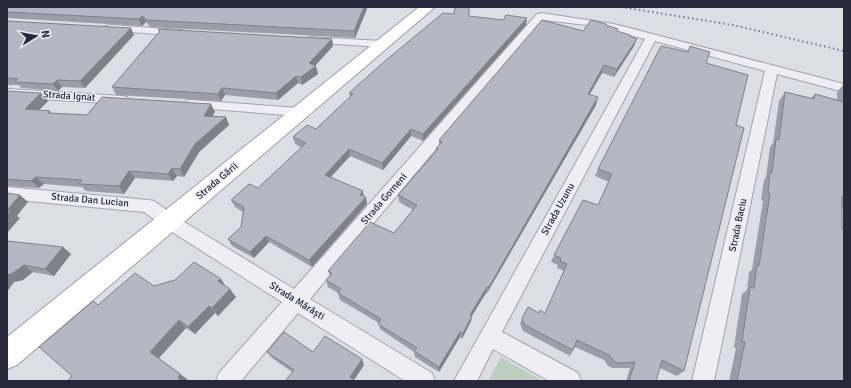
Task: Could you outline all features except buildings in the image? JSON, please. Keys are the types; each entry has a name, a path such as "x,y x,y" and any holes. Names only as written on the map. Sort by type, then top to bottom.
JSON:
{"main road":[{"name":"Strada Gării","path":"7,355 428,7"}],"street":[{"name":"Strada Gorneni","path":"226,381 541,16 596,23 652,37"},
{"path":"102,28 189,33"},
{"path":"652,37 844,88"},
{"name":"Strada Uzunu","path":"465,381 652,37"},
{"path":"299,39 382,44"},
{"name":"Strada Baciu","path":"703,381 772,69"},
{"name":"Strada Ignat","path":"7,92 133,100"},
{"path":"180,104 300,112"},
{"name":"Strada Dan Lucian","path":"7,193 140,204 148,206 168,221"},
{"name":"Strada Mărăști","path":"168,221 424,381"},
{"path":"489,336 570,381"}],"green space":[{"path":"501,357 543,381 488,381"}],"railway":[{"path":"621,7 733,25 844,51"}]}
